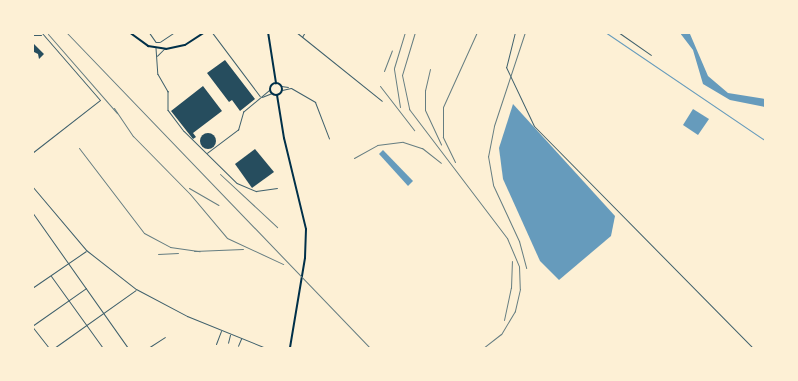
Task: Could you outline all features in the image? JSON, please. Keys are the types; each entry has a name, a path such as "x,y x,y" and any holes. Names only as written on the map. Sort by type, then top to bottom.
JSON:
{"main road":[{"path":"130,33 156,48 164,49 184,45 205,32"},
{"path":"268,32 276,83"},
{"path":"276,83 282,86 282,90 277,95"},
{"path":"276,83 270,89 272,93 277,95"},
{"path":"277,95 284,138 305,220 304,269 290,348"}],"street":[{"path":"296,32 382,101"},
{"path":"302,37 305,32"},
{"path":"515,32 506,55 506,70 534,126 753,348"},
{"path":"618,32 651,55"},
{"path":"32,35 41,33 98,94 100,102 32,153"},
{"path":"282,86 315,102 329,138"},
{"path":"282,90 288,88"},
{"path":"32,186 86,250 136,289 221,331 266,348"},
{"path":"32,212 128,348"},
{"path":"32,288 86,250"},
{"path":"51,276 103,348"},
{"path":"49,348 32,326 86,288"},
{"path":"54,348 104,314 136,289"},
{"path":"216,344 221,331"},
{"path":"148,348 165,337"}],"lane":[{"path":"149,32 156,42 160,42 175,32"},
{"path":"212,32 261,98"},
{"path":"156,48 158,74 168,91 169,114 206,154 241,186 256,191 277,188"},
{"path":"156,57 164,49"},
{"path":"206,154 238,130 247,110 270,89"},
{"path":"261,98 272,93"},
{"path":"228,343 230,335"},
{"path":"238,346 241,339"},
{"path":"215,348 216,344"}],"water":[{"path":"680,33 690,34 708,76 728,93 765,99 765,107 730,100 703,84 693,50"},
{"path":"513,104 615,216 611,236 559,280 540,261 503,179 499,148"},
{"path":"693,109 709,119 698,135 683,125"},
{"path":"383,150 413,181 408,186 379,154"}],"building":[{"path":"34,44 44,54 39,59 38,54 32,51"},
{"path":"225,60 255,99 240,111 232,100 229,102 207,73"},
{"path":"203,86 222,111 193,133 196,137 193,139 171,111"},
{"path":"208,133 216,141 208,149 200,141"},
{"path":"255,149 274,172 252,188 235,164"}],"waterway":[{"path":"605,32 766,141"}],"railway":[{"path":"66,32 370,348"},
{"path":"400,107 394,68 405,32"},
{"path":"415,32 402,75 409,109 507,238 519,266 520,289 515,311 501,334 483,348"},
{"path":"455,162 443,137 443,107 477,32"},
{"path":"525,32 494,126 488,156 493,185 519,241 526,268"},
{"path":"48,34 117,113"},
{"path":"384,71 392,50"},
{"path":"430,69 425,90 425,110 441,144"},
{"path":"380,86 414,130"},
{"path":"114,108 133,136 190,194 227,238 283,264"},
{"path":"354,158 377,145 403,142 422,148 441,163"},
{"path":"79,148 144,233 170,247 200,251"},
{"path":"220,174 277,227"},
{"path":"189,188 218,205"},
{"path":"194,251 243,249"},
{"path":"158,254 178,253"},
{"path":"504,320 511,288 512,261"}]}
